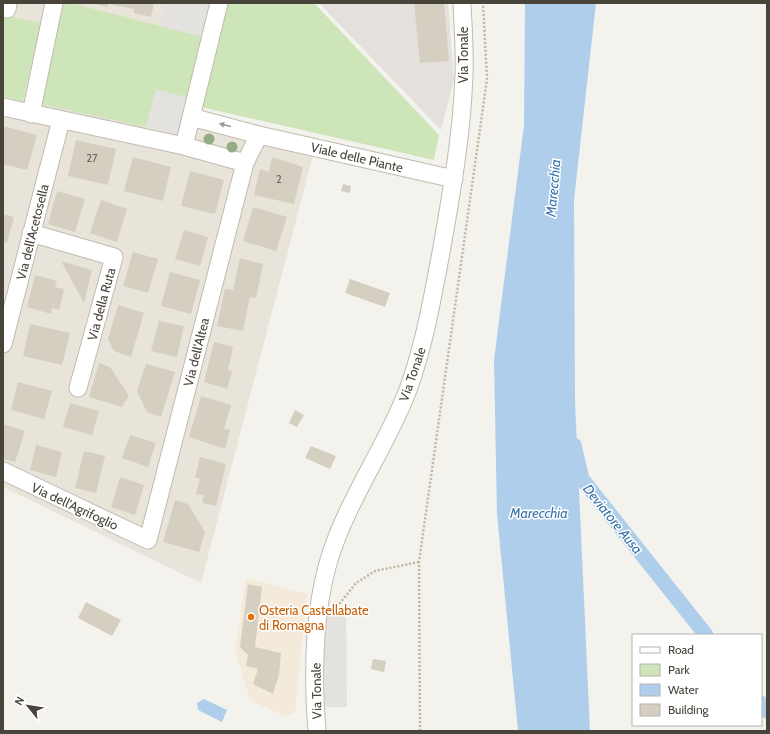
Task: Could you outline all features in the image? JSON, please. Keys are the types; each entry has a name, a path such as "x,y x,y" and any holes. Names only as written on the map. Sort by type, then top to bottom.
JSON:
{"street":[{"path":"31,114 54,3"},
{"path":"184,146 219,3"},
{"name":"Via Tonale","path":"317,731 315,673 320,604 328,561 336,537 400,410 420,352 430,312 454,179 459,137 464,74 462,3"},
{"path":"3,107 184,146 245,164 260,135"},
{"name":"Viale delle Piante","path":"191,117 260,135 454,179"},
{"name":"Via dell'Acetosella","path":"3,344 60,120"},
{"name":"Via dell'Altea","path":"148,540 245,164"},
{"name":"Via della Ruta","path":"32,233 114,257 78,388"},
{"name":"Via dell'Agrifoglio","path":"3,472 148,540"}],"path":[{"path":"420,731 419,562 487,79 483,3"},
{"path":"320,604 340,604 356,583 375,571 419,562"}],"shaded area":[{"path":"3,3 224,3 197,114 316,144 201,583 3,487"},
{"path":"166,3 213,3 204,37 160,26"},
{"path":"319,3 448,3 454,80 441,130"},
{"path":"156,89 189,98 180,135 146,127"},
{"path":"246,578 307,594 295,713 286,717 250,700 235,651"},
{"path":"346,610 347,707 325,707 323,611"}],"green space":[{"path":"64,3 70,3 204,37 189,98 156,90 146,127 40,104"},
{"path":"226,3 314,3 439,135 434,160 201,107"},
{"path":"3,15 41,23 23,101 3,96"}],"water":[{"name":"Marecchia","path":"525,3 596,3 574,200 575,402 590,731 518,731 497,514 494,360 524,125"},
{"path":"204,699 227,710 222,722 198,710 197,703"}],"building":[{"path":"90,3 154,3 151,17 134,13 134,9 108,4 108,7"},
{"path":"414,3 444,3 449,61 420,63"},
{"path":"3,126 37,135 27,170 3,164"},
{"path":"76,140 116,149 108,185 68,176"},
{"path":"133,157 171,167 163,201 124,191"},
{"path":"272,157 303,167 294,204 254,195 260,169 269,172"},
{"path":"190,171 224,180 215,214 181,206"},
{"path":"343,184 351,186 350,193 341,191"},
{"path":"57,191 85,199 75,232 48,224"},
{"path":"101,200 127,209 117,242 90,233"},
{"path":"253,207 287,217 276,251 243,241"},
{"path":"3,214 14,217 7,243 3,242"},
{"path":"184,230 208,237 200,266 175,259"},
{"path":"133,252 158,259 148,293 123,286"},
{"path":"240,258 263,264 256,298 250,297 243,331 217,326 225,289 233,290"},
{"path":"61,261 92,270 84,303"},
{"path":"170,272 200,280 191,314 161,306"},
{"path":"35,275 57,281 55,287 64,289 59,310 52,308 51,314 27,307"},
{"path":"350,279 390,293 385,307 345,293"},
{"path":"118,305 144,313 131,357 114,351 108,339"},
{"path":"159,321 184,326 177,357 151,351"},
{"path":"30,324 70,333 62,365 23,356"},
{"path":"214,342 233,347 228,370 232,371 227,389 204,382"},
{"path":"99,363 110,367 129,396 122,407 89,397"},
{"path":"146,364 175,372 161,417 147,412 137,391"},
{"path":"18,382 52,391 44,419 11,410"},
{"path":"201,396 231,405 224,429 230,430 225,449 189,437"},
{"path":"70,403 99,411 92,435 63,427"},
{"path":"295,410 304,415 297,427 289,423"},
{"path":"3,424 25,431 15,462 3,459"},
{"path":"130,435 156,443 148,467 122,458"},
{"path":"36,445 62,452 56,477 30,470"},
{"path":"311,446 336,456 330,469 305,458"},
{"path":"84,451 105,456 96,493 75,488"},
{"path":"200,457 226,464 216,506 202,503 204,495 196,494 200,479 195,477"},
{"path":"120,477 144,485 135,515 111,507"},
{"path":"175,500 188,504 205,532 199,552 163,542"},
{"name":"Osteria Castellabate di Romagna","path":"248,584 262,587 255,647 281,653 279,675 273,694 253,684 258,669 246,666 248,655 240,647"},
{"path":"86,602 121,620 112,636 78,618"},
{"path":"373,659 386,661 384,672 371,669"}],"waterway":[{"name":"Deviatore Ausa","path":"574,445 582,479 705,634"},
{"name":"Deviatore Ausa","path":"762,704 767,711"}],"place":[{"name":"Osteria Castellabate di Romagna","path":"251,617"}]}
